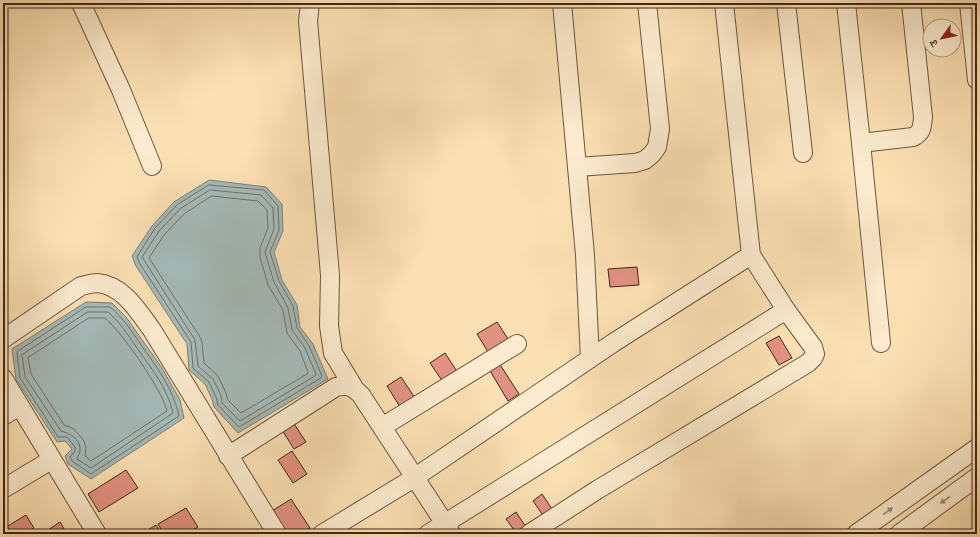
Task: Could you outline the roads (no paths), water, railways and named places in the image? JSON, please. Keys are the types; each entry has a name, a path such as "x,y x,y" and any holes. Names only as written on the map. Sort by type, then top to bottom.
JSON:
{"street":[{"path":"310,3 308,21 330,275 329,326 333,352 354,388 361,395 448,529"},
{"path":"562,3 585,255 590,359"},
{"path":"577,167 635,163 645,160 657,147 660,129 648,3"},
{"path":"529,534 603,486 808,363 815,354 813,347 786,310 751,255 724,3"},
{"path":"786,3 803,153"},
{"path":"846,3 881,344"},
{"path":"861,143 913,137 918,134 922,128 923,118 911,3"},
{"path":"969,3 977,80"},
{"path":"86,5 152,166"},
{"path":"322,534 414,478 590,359 751,255"},
{"path":"3,339 81,286 95,283 112,286 133,304 152,330 277,534"},
{"path":"428,534 448,529 786,310"},
{"path":"382,427 517,344"},
{"path":"3,378 97,534"},
{"path":"228,456 336,387 344,385 354,388"},
{"path":"3,416 20,406"},
{"path":"856,534 977,448"},
{"path":"3,489 52,460"},
{"path":"899,534 977,477"}],"water":[{"path":"209,180 266,187 282,204 283,231 274,252 282,280 297,305 300,327 313,344 328,379 238,433 214,407 205,384 189,370 187,344 136,266 132,256 152,226 174,202"},
{"path":"86,302 112,303 126,317 162,368 180,400 184,418 91,479 68,464 65,456 72,449 65,441 57,442 16,379 12,349"}]}
